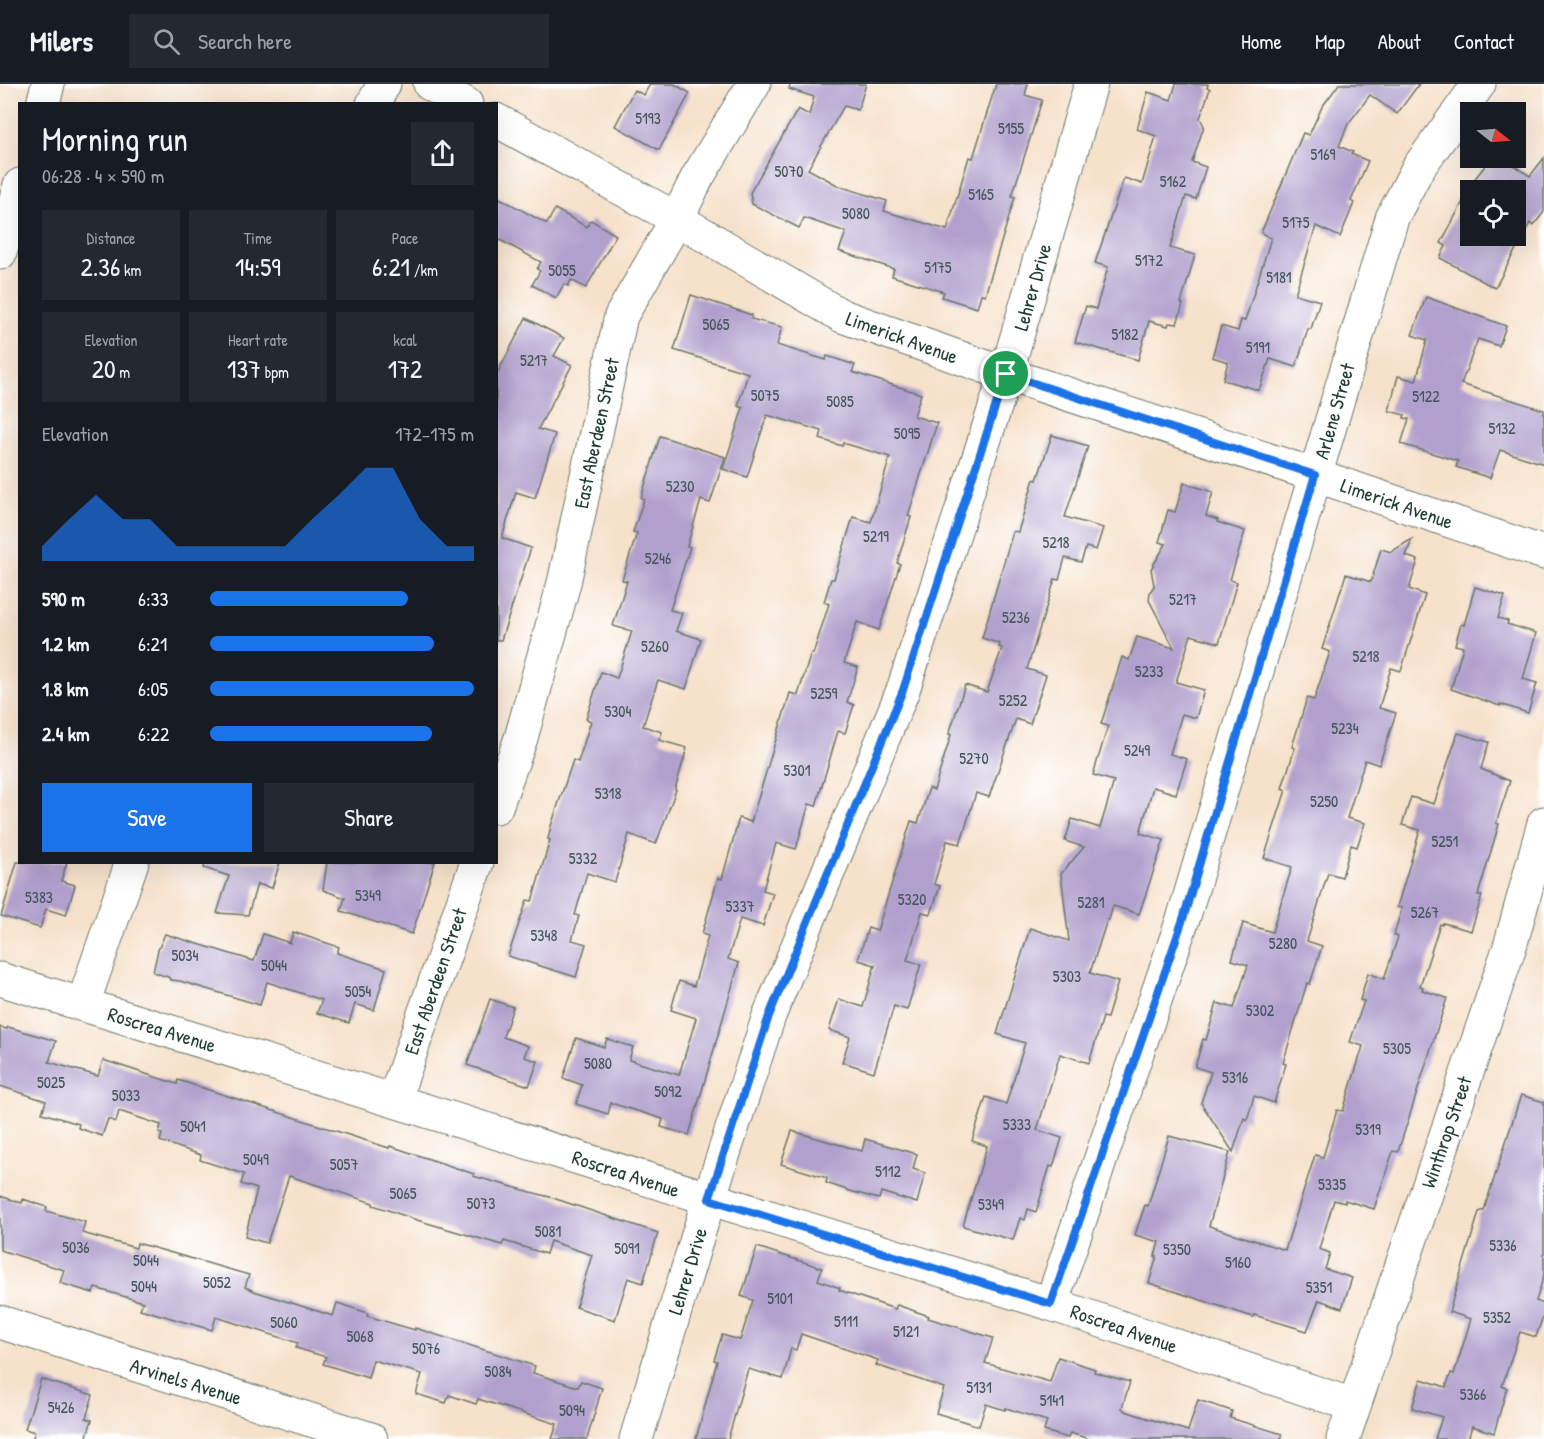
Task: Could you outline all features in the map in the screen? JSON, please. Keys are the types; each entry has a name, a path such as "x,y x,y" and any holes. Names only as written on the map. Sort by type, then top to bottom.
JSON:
{"street":[{"path":"44,102 48,84"},
{"path":"374,102 384,84"},
{"path":"430,84 462,102"},
{"name":"East Aberdeen Street","path":"498,801 521,738 564,583 621,316 677,219 697,178 754,84"},
{"name":"Lehrer Drive","path":"636,1439 709,1199 769,1016 903,690 1006,374 1091,84"},
{"name":"Arlene Street","path":"1051,1304 1184,916 1392,218 1418,168 1479,84"},
{"name":"Limerick Avenue","path":"498,121 677,219 842,315 1006,374 1544,553"},
{"path":"0,253 18,192"},
{"name":"Winthrop Street","path":"1342,1439 1511,943 1544,823"},
{"path":"82,1004 131,864"},
{"name":"East Aberdeen Street","path":"394,1100 476,864"},
{"name":"Roscrea Avenue","path":"0,979 1051,1304 1353,1405"},
{"name":"Arvinels Avenue","path":"0,1322 371,1439"}],"building":[{"path":"650,84 674,84 690,93 659,150 615,126 634,90 644,95"},
{"path":"790,84 866,84 858,110 844,106 808,169 839,186 887,201 884,211 947,230 969,157 973,158 996,84 1028,84 1025,95 1042,100 1012,196 1015,197 985,295 981,294 977,308 942,297 944,292 892,276 894,269 839,251 846,232 804,218 799,228 752,204 750,193 798,109 809,115 814,97 789,89"},
{"path":"1176,84 1208,84 1207,88 1210,89 1200,118 1204,126 1192,162 1206,167 1196,199 1186,196 1170,248 1195,255 1177,324 1169,323 1168,326 1149,321 1138,360 1075,342 1086,306 1096,309 1108,267 1095,263 1124,178 1142,184 1156,136 1137,129 1148,92 1171,100"},
{"path":"1339,84 1419,84 1397,114 1370,95 1348,124 1339,146 1368,161 1351,201 1354,203 1340,237 1316,226 1295,294 1320,301 1296,367 1270,359 1259,390 1223,380 1228,362 1212,357 1221,326 1238,331 1241,320 1245,321 1271,238 1261,233 1303,133 1309,135 1322,107"},
{"path":"1544,158 1544,212 1533,226 1530,223 1526,230 1526,180 1474,180 1483,168 1518,168 1530,176"},
{"path":"498,197 547,224 555,209 587,227 591,220 616,235 586,288 571,280 568,286 564,284 556,298 532,285 540,271 537,269 541,262 498,239"},
{"path":"1460,207 1460,246 1518,246 1495,288 1440,258 1446,246 1441,243"},
{"path":"691,295 752,315 751,319 782,327 777,345 826,360 827,356 855,365 852,372 921,394 914,416 937,423 908,516 911,517 897,563 900,564 879,630 857,622 844,663 858,667 847,702 854,705 845,733 838,731 816,806 809,804 796,849 776,843 763,890 773,893 763,926 740,919 728,959 739,963 689,1135 661,1127 663,1119 611,1103 608,1114 576,1104 582,1085 563,1078 576,1038 604,1047 607,1039 633,1047 629,1060 679,1075 696,1018 671,1010 679,981 694,986 708,936 702,934 718,878 722,879 739,818 751,822 790,693 798,695 811,653 813,654 829,604 824,602 831,579 834,579 853,517 871,522 890,457 843,443 842,446 820,439 822,431 767,415 747,477 723,469 743,408 738,406 748,373 674,350"},
{"path":"1426,297 1506,326 1499,346 1478,339 1461,384 1544,410 1544,464 1500,450 1490,478 1456,467 1458,461 1401,444 1409,419 1404,418 1405,415 1389,411 1398,376 1416,381 1427,340 1412,335"},
{"path":"526,318 564,338 554,356 572,365 538,429 555,434 535,498 516,492 502,538 531,548 501,640 498,640 498,372"},
{"path":"1052,435 1088,446 1065,517 1103,528 1096,550 1086,547 1081,562 1065,558 1059,580 1055,579 1027,669 1046,675 1030,724 1016,719 989,797 976,793 960,844 947,841 934,884 940,886 931,914 922,912 907,960 921,964 907,1010 894,1006 874,1072 842,1062 850,1037 829,1030 839,999 863,1007 875,965 858,960 868,928 877,931 911,821 918,823 929,788 934,790 965,685 987,692 1002,648 999,647 1000,644 982,638 1013,531 1018,532 1034,479 1037,480"},
{"path":"660,436 725,457 710,503 701,500 687,546 690,547 670,610 682,613 676,631 701,639 686,689 658,680 643,726 662,732 659,740 687,748 676,790 656,844 629,834 615,882 587,873 575,915 579,916 572,940 586,944 576,977 508,956 527,900 532,901 550,840 548,839 551,826 573,760 578,762 591,721 586,719 601,672 617,678 632,631 613,626 627,581 622,580 637,533 633,532 644,499 641,498"},
{"path":"1184,483 1213,492 1206,516 1245,531 1230,580 1237,582 1219,643 1191,635 1176,682 1204,690 1196,718 1182,714 1170,754 1187,759 1176,794 1153,787 1140,833 1164,840 1139,914 1113,906 1109,920 1107,920 1090,973 1118,982 1107,1018 1103,1017 1089,1063 1060,1054 1037,1130 1062,1138 1053,1167 1050,1166 1036,1212 1028,1209 1025,1220 1020,1218 1013,1240 963,1226 987,1146 972,1141 986,1097 1006,1104 1025,1043 997,1034 1030,928 1069,941 1061,874 1084,847 1065,841 1072,819 1100,828 1114,781 1093,775 1108,726 1101,724 1122,657 1129,660 1137,637 1174,648 1149,600 1154,586 1151,569 1166,544 1159,542 1168,510 1175,512"},
{"path":"1412,539 1406,556 1418,560 1409,589 1425,595 1401,671 1391,668 1379,708 1396,713 1379,765 1365,760 1347,818 1365,823 1357,847 1351,845 1342,877 1328,873 1307,941 1322,946 1310,984 1307,983 1283,1063 1286,1064 1274,1103 1254,1096 1247,1120 1244,1118 1233,1152 1201,1103 1211,1072 1195,1067 1203,1039 1206,1040 1217,1003 1234,1008 1248,965 1232,960 1243,923 1272,932 1292,867 1264,858 1286,790 1282,788 1295,748 1292,747 1307,698 1314,700 1330,652 1322,649 1346,574 1371,582 1381,549 1391,552"},
{"path":"1475,587 1505,596 1498,618 1508,621 1507,624 1536,633 1523,679 1537,683 1528,713 1451,689 1463,647 1455,645 1461,624 1464,625"},
{"path":"1458,733 1489,742 1481,769 1510,781 1496,823 1499,824 1478,895 1482,896 1471,931 1440,924 1420,986 1423,987 1422,990 1447,998 1398,1152 1393,1151 1374,1209 1345,1200 1345,1203 1334,1200 1319,1249 1330,1253 1325,1269 1352,1278 1342,1308 1319,1300 1307,1331 1254,1315 1253,1317 1149,1283 1159,1242 1135,1235 1145,1205 1148,1206 1169,1136 1230,1152 1209,1226 1285,1250 1315,1155 1323,1157 1337,1110 1343,1111 1363,1046 1350,1042 1364,1001 1360,1000 1368,973 1384,979 1398,937 1394,935 1402,908 1397,907 1420,830 1402,825 1411,797 1434,804"},
{"path":"17,862 18,864 66,864 61,881 75,885 66,915 46,909 40,928 1,916"},
{"path":"205,864 279,864 272,888 257,884 248,915 217,913 229,876 204,868"},
{"path":"327,864 434,864 412,934 341,911 345,898 323,890"},
{"path":"293,932 339,947 337,953 386,969 374,1010 355,1004 349,1023 317,1013 322,1000 267,982 260,1005 171,980 153,972 158,950 165,934 254,961 263,934 290,943"},
{"path":"490,999 513,1007 503,1037 528,1046 524,1057 538,1061 529,1086 467,1065"},
{"path":"0,1027 7,1029 8,1027 56,1041 49,1062 98,1076 103,1060 177,1084 178,1080 389,1148 390,1146 474,1174 473,1176 553,1198 658,1233 643,1283 628,1278 615,1320 576,1307 592,1255 550,1241 546,1254 504,1241 502,1245 417,1220 289,1176 267,1243 245,1237 257,1189 241,1184 244,1174 200,1160 201,1155 160,1141 161,1125 119,1111 116,1122 108,1119 102,1136 78,1128 79,1124 42,1113 46,1101 0,1086"},
{"path":"1521,1095 1544,1102 1544,1275 1536,1301 1544,1304 1544,1313 1536,1337 1520,1332 1502,1386 1507,1388 1494,1433 1472,1426 1468,1439 1435,1439 1442,1417 1412,1408 1421,1379 1446,1387 1451,1373 1454,1374 1471,1319 1449,1312 1479,1212 1484,1210"},
{"path":"792,1131 862,1151 865,1139 917,1154 913,1169 925,1173 917,1203 881,1192 879,1199 850,1191 826,1183 827,1178 781,1164"},
{"path":"0,1196 22,1203 23,1199 47,1207 46,1211 85,1222 82,1233 136,1248 137,1243 249,1275 245,1287 254,1291 333,1316 337,1303 368,1313 367,1316 415,1330 415,1328 535,1366 533,1373 578,1387 581,1381 602,1388 587,1439 552,1439 557,1424 478,1399 476,1404 449,1395 446,1403 416,1394 422,1374 373,1360 368,1378 323,1364 326,1357 296,1348 298,1343 216,1317 212,1330 140,1309 143,1302 95,1288 93,1293 60,1283 64,1270 0,1250"},
{"path":"757,1247 822,1268 818,1280 840,1288 839,1290 895,1309 897,1305 929,1316 928,1318 993,1338 985,1363 1050,1382 1058,1357 1095,1369 1094,1372 1130,1382 1122,1408 1125,1411 1188,1431 1198,1400 1232,1411 1230,1418 1282,1434 1281,1439 1089,1439 1070,1433 1068,1438 1044,1431 1047,1421 986,1404 979,1426 936,1413 944,1388 876,1365 878,1360 801,1334 796,1350 791,1348 783,1379 748,1369 728,1439 696,1439 722,1335 740,1340 753,1300 741,1296"},
{"path":"41,1379 93,1395 86,1418 92,1420 86,1439 32,1439 35,1432 25,1429"}],"route":[{"path":"1006,374 1315,475 1184,916 1051,1304 709,1199 769,1016 903,690 1006,374"}]}
